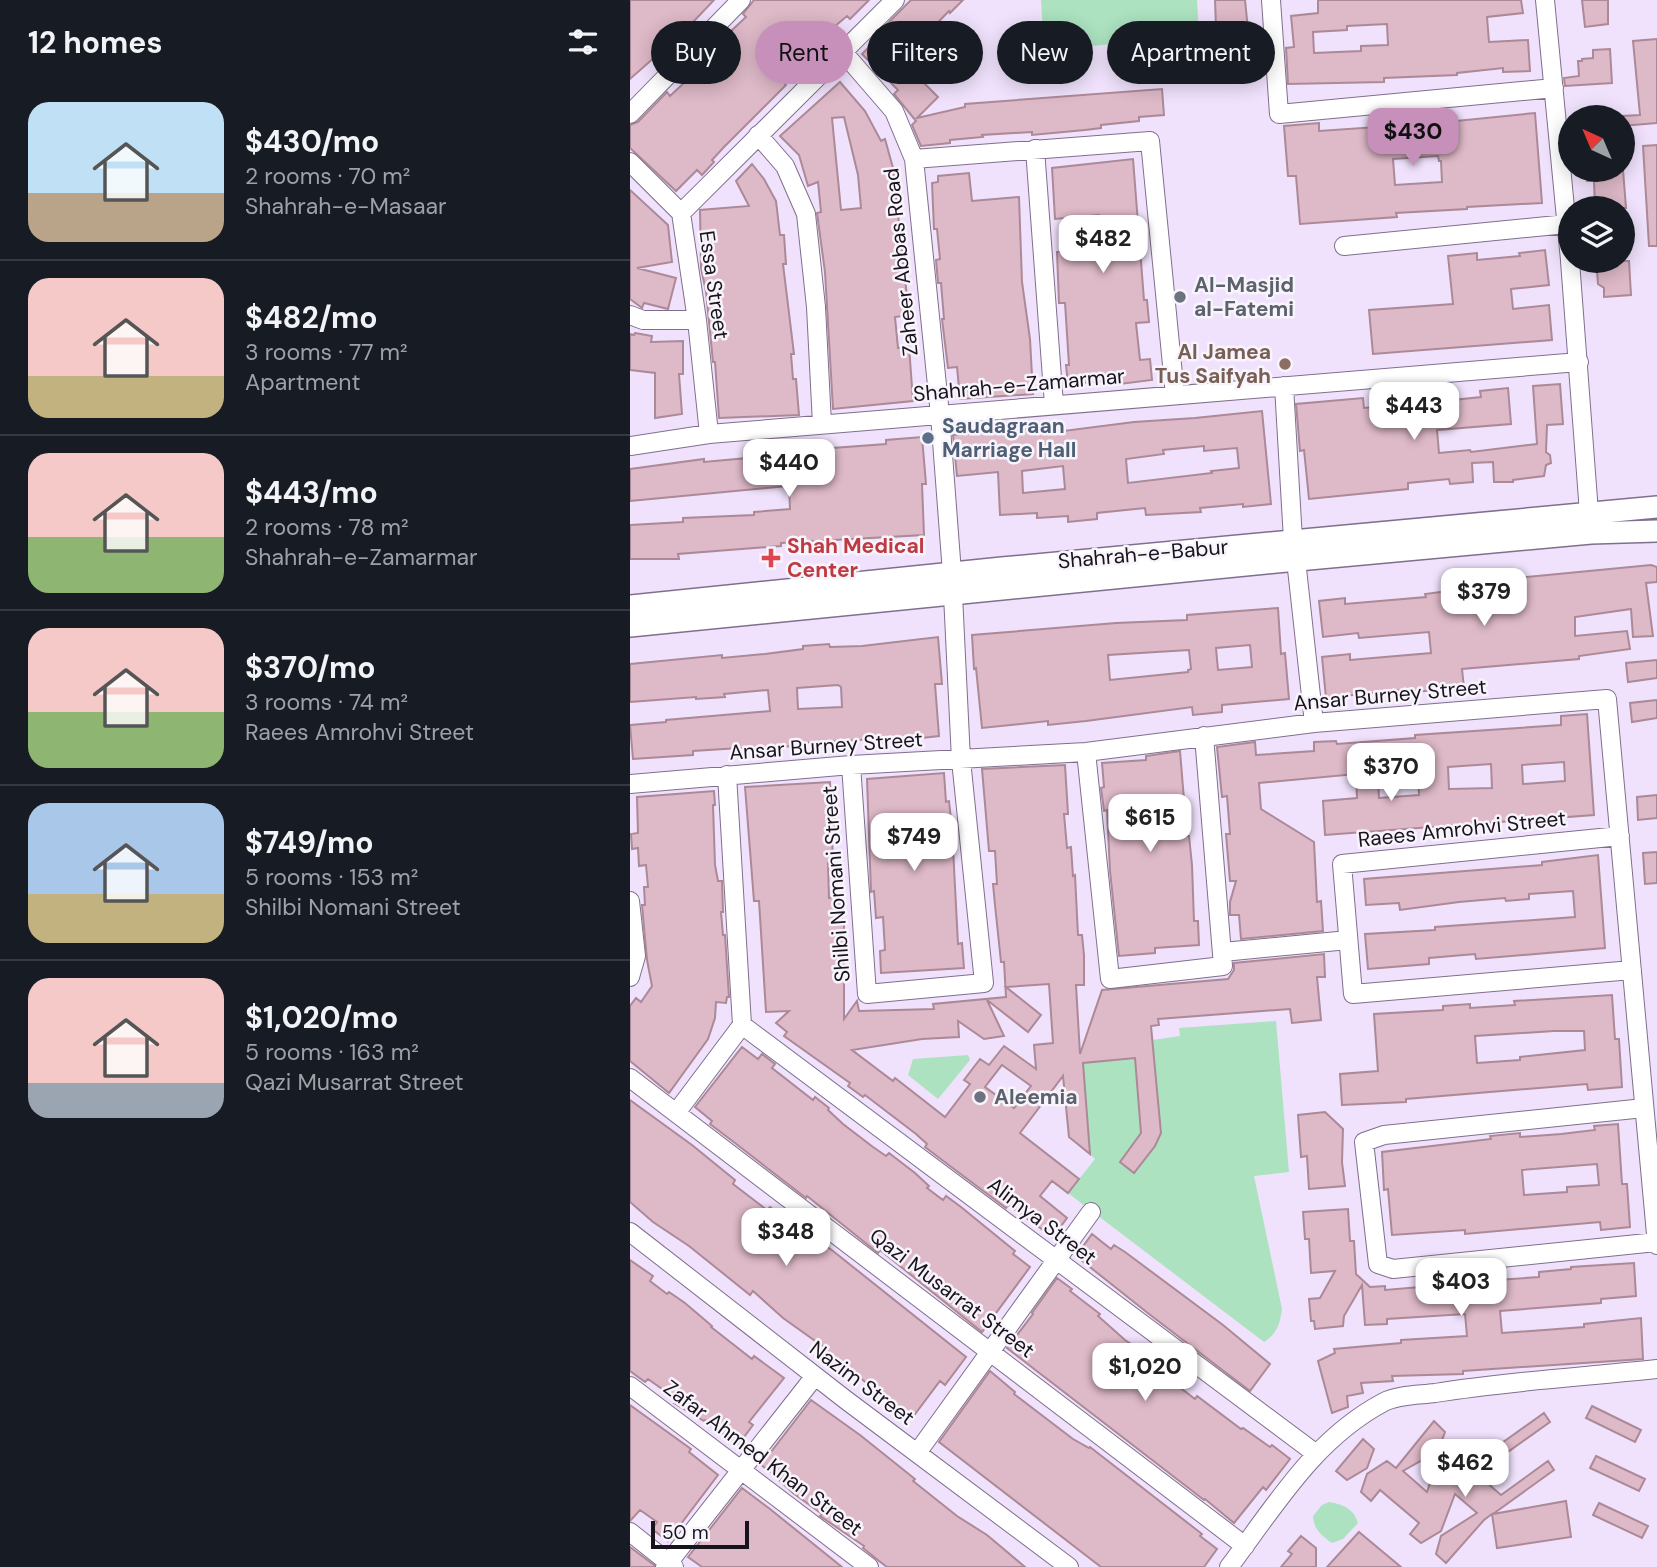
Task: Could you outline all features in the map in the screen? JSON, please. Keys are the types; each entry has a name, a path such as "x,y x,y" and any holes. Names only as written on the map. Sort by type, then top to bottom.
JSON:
{"main road":[{"name":"Shahrah-e-Babur","path":"630,606 952,572 1295,550 1590,524 1657,507"},
{"name":"Shahrah-e-Babur","path":"1590,524 1657,531"},
{"name":"Shahrah-e-Babur","path":"630,626 1002,590 1295,550"},
{"path":"1002,568 1002,590"}],"street":[{"path":"630,114 741,0"},
{"path":"853,42 895,0"},
{"path":"1271,0 1279,114 1554,88"},
{"path":"1545,0 1564,196"},
{"name":"Zaheer Abbas Road","path":"853,64 894,111 914,159 940,415 952,572"},
{"path":"681,213 810,84"},
{"path":"758,135 785,166 806,214 816,307 822,425"},
{"path":"914,159 1150,141 1175,395"},
{"path":"1035,149 1054,405"},
{"name":"Essa Street","path":"630,162 681,213 697,320 709,434"},
{"path":"1344,246 1558,225"},
{"path":"1571,273 1590,524"},
{"path":"630,315 643,320 697,320"},
{"name":"Shahrah-e-Zamarmar","path":"630,446 709,434 1579,362"},
{"path":"1284,386 1295,550 1314,723"},
{"path":"953,594 961,760"},
{"name":"Ansar Burney Street","path":"630,784 851,765 1086,752 1314,723 1607,699 1644,1108 1654,1183 1657,1244"},
{"path":"1086,752 1110,979 1223,966 1204,736"},
{"name":"Shilbi Nomani Street","path":"851,765 867,994 984,983 961,760"},
{"path":"676,1113 742,1025 727,775"},
{"name":"Raees Amrohvi Street","path":"1619,836 1342,864 1353,994 1632,970"},
{"path":"630,901 636,956 630,977"},
{"path":"1223,952 1348,940"},
{"name":"Alimya Street","path":"742,1025 1315,1453"},
{"name":"Qazi Musarrat Street","path":"630,1078 1245,1546"},
{"path":"1644,1108 1384,1135 1364,1142 1378,1264 1394,1269 1657,1244"},
{"path":"917,1453 1091,1212"},
{"name":"Nazim Street","path":"630,1233 1069,1567"},
{"path":"1229,1567 1284,1489 1315,1453 1351,1423 1386,1400 1657,1369"},
{"path":"630,1532 670,1566 815,1376"},
{"name":"Zafar Ahmed Khan Street","path":"630,1386 869,1567"}],"green space":[{"path":"1041,0 1197,0 1198,21 1107,21 1107,44 1093,46 1093,21 1042,21"},
{"path":"1276,1021 1289,1172 1254,1176 1282,1309 1277,1328 1264,1342 1068,1193 1095,1159 1090,1154 1083,1063 1135,1058 1141,1133 1120,1162 1134,1173 1155,1146 1161,1133 1153,1040 1180,1036 1179,1028"},
{"path":"968,1055 970,1060 938,1099 908,1075 913,1059"},
{"path":"1329,1502 1347,1508 1358,1523 1343,1539 1332,1543 1319,1532 1313,1516 1322,1505"}],"building":[{"path":"630,0 714,0 694,21 651,21 651,60 630,79"},
{"path":"754,0 869,0 850,19 847,16 841,21 755,21 755,84 786,85 724,147 702,175 697,170 676,191 630,148 630,125 638,122 667,92 670,96 683,84 741,84 741,22 746,17 743,14"},
{"path":"911,0 963,0 939,21 890,21"},
{"path":"1215,0 1245,0 1247,21 1216,21"},
{"path":"1318,0 1521,0 1523,13 1487,17 1489,42 1528,40 1530,71 1503,72 1503,68 1457,75 1384,78 1384,82 1288,84 1286,48 1294,47 1291,16 1318,13","holes":["1387,24 1388,45 1361,46 1361,51 1314,53 1313,32 1347,30 1347,26"]},
{"path":"1582,0 1608,0 1608,24 1585,27"},
{"path":"1657,39 1657,123 1635,125 1635,115 1640,115 1633,41"},
{"path":"1610,49 1612,83 1565,86 1564,78 1579,76 1578,61 1593,58 1593,50"},
{"path":"838,84 842,84 865,111 881,141 885,139 893,168 909,315 895,317 898,348 909,346 913,401 833,409 825,272 817,213 821,212 818,182 808,186 799,155 780,136","holes":["844,117 858,175 861,208 841,210 832,118"]},
{"path":"892,84 925,84 938,97 917,118 965,107 965,104 1162,89 1164,115 1139,117 1139,121 1101,125 1101,128 1032,135 1032,132 982,135 983,137 921,146 912,125 916,121 894,94 898,90"},
{"path":"1535,113 1542,203 1396,213 1397,217 1300,224 1296,176 1288,176 1284,126 1319,123 1319,131","holes":["1438,156 1442,182 1395,185 1393,159"]},
{"path":"1657,145 1657,246 1649,246 1643,146"},
{"path":"1133,159 1144,300 1147,300 1149,322 1136,323 1140,360 1150,359 1152,380 1112,385 1111,381 1068,384 1065,303 1059,303 1057,252 1102,249 1099,215 1055,219 1052,168"},
{"path":"752,164 776,201 780,235 784,235 786,264 783,264 794,354 791,354 793,379 796,379 799,415 719,418 715,362 701,268 700,210 749,206 736,181"},
{"path":"969,173 972,201 1019,197 1022,282 1030,339 1033,394 960,399 957,367 948,368 941,283 938,283 936,260 940,259 937,229 934,229 932,183 938,182 938,176"},
{"path":"1594,182 1624,182 1625,196 1595,196"},
{"path":"630,190 668,225 672,262 637,268 676,278 668,309 644,303 642,308 630,299"},
{"path":"1545,250 1549,285 1511,289 1513,309 1549,305 1552,340 1373,354 1369,310 1453,304 1448,256 1477,253 1477,260 1520,256 1519,253"},
{"path":"1597,273 1630,273 1631,295 1604,297 1604,288 1598,284"},
{"path":"630,334 652,336 651,342 683,341 683,374 679,374 682,414 655,418 655,373 630,370"},
{"path":"1560,384 1563,424 1547,425 1546,452 1550,455 1551,463 1546,465 1544,476 1513,482 1494,482 1493,462 1472,463 1473,482 1450,484 1449,479 1408,483 1408,489 1309,499 1304,450 1300,451 1296,404 1363,398 1364,408 1405,404 1404,393 1433,390 1434,402 1481,397 1480,391 1508,388 1511,424 1437,430 1439,453 1471,452 1537,444 1533,386"},
{"path":"1262,411 1271,504 1243,507 1243,504 1200,508 1201,512 1146,515 1145,508 1097,513 1097,519 1068,522 1068,516 1037,518 1037,513 1000,515 998,472 957,476 953,435 1055,427 1056,432 1134,422","holes":["1204,446 1204,451 1237,448 1239,468 1128,483 1126,459 1164,454 1163,450","1063,466 1065,489 1023,493 1022,471"]},
{"path":"922,437 926,484 922,484 924,535 781,543 781,546 678,554 679,559 630,559 630,525 683,522 683,518 754,515 754,512 790,509 787,486 630,501 630,469 704,459 704,462 747,458 747,455 776,453 776,457 819,453 819,449 886,444 886,440"},
{"path":"1651,565 1657,567 1657,582 1646,583 1653,636 1633,637 1631,609 1575,617 1575,636 1627,631 1630,649 1579,656 1579,659 1462,669 1464,688 1398,693 1398,690 1326,698 1322,657 1350,654 1350,660 1431,653 1429,632 1359,638 1358,633 1323,637 1319,601 1345,598 1345,604 1426,597 1425,594 1455,590 1455,584"},
{"path":"1278,608 1281,654 1285,653 1289,699 1222,705 1222,712 1193,715 1192,707 1048,725 1048,721 982,728 972,635 1187,620 1187,615","holes":["1250,645 1252,667 1218,670 1216,648","1189,650 1191,669 1188,672 1110,680 1108,655"]},
{"path":"938,637 942,684 935,684 939,736 877,743 877,739 693,751 693,755 633,759 630,725 770,711 768,690 724,694 725,697 630,702 630,664 722,655 722,658 765,654 803,649 803,646 862,646","holes":["841,687 842,707 798,709 797,688"]},
{"path":"1657,660 1657,678 1628,682 1626,663"},
{"path":"1657,700 1657,718 1632,722 1630,703"},
{"path":"1587,714 1594,815 1325,835 1323,801 1357,798 1356,774 1259,783 1261,809 1314,842 1317,902 1321,901 1323,931 1241,939 1239,915 1230,915 1230,902 1236,881 1230,881 1226,834 1230,834 1227,796 1222,797 1217,747 1255,742 1256,755 1314,751 1314,742 1336,741 1337,744 1415,738 1415,735 1561,725 1561,716","holes":["1564,762 1565,781 1523,784 1522,765","1491,764 1492,788 1449,789 1448,767","1418,774 1419,795 1379,798 1378,777"]},
{"path":"1180,751 1192,865 1194,921 1198,921 1199,945 1155,948 1155,953 1119,956 1107,810 1104,811 1101,788 1104,787 1102,763 1146,760 1146,756"},
{"path":"1065,765 1068,814 1064,814 1067,848 1071,847 1078,935 1082,935 1084,955 1084,985 1076,985 1080,1054 1102,990 1228,979 1234,970 1234,963 1324,954 1325,977 1317,977 1321,1020 1292,1023 1290,1009 1158,1019 1159,1025 1151,1026 1161,1133 1155,1146 1134,1173 1120,1162 1141,1133 1135,1058 1083,1063 1090,1154 1069,1137 1063,1076 1020,1133 1079,1179 1068,1193 1052,1181 1040,1196 1067,1218 1053,1237 1008,1205 1006,1208 925,1147 927,1144 916,1134 784,1036 787,1032 776,1023 789,1011 766,1012 759,901 754,901 745,787 830,782 835,833 832,833 833,863 828,863 829,898 841,897 844,924 844,1019 857,1001 859,1011 934,1009 933,1004 1006,997 993,884 997,884 995,851 989,851 982,769","holes":["1049,984 1053,1043 1034,1045 1036,1069 1004,1046 989,1065 980,1059 964,1080 970,1084 945,1117 895,1078 893,1081 852,1050 922,1039 959,1037 958,1021 984,1039 1004,1036 987,1000 1028,1032 1041,1015 1006,987","1002,1065 1031,1086 1014,1108 985,1087"]},
{"path":"944,773 946,802 949,801 952,829 958,944 962,943 964,968 881,973 880,951 885,950 883,917 876,918 874,891 871,892 867,779"},
{"path":"714,791 715,865 718,881 722,881 721,912 729,997 726,1003 716,1002 715,1018 708,1039 669,1093 630,1061 630,1006 636,998 641,1002 652,986 642,905 645,905 644,887 648,887 646,865 639,866 638,848 632,849 631,834 638,833 637,797"},
{"path":"1657,795 1657,818 1638,820 1637,797"},
{"path":"1657,852 1657,883 1645,884 1643,853"},
{"path":"1598,855 1605,948 1476,959 1475,954 1429,958 1429,964 1368,969 1365,934 1575,917 1573,891 1529,894 1529,899 1506,901 1505,898 1400,910 1399,903 1366,905 1364,879 1542,865 1542,862"},
{"path":"1612,995 1615,1039 1619,1039 1622,1087 1588,1090 1587,1084 1406,1099 1406,1102 1342,1105 1340,1074 1378,1071 1374,1014 1443,1010 1443,1006 1470,1004 1470,1008 1515,1005 1514,1001","holes":["1584,1031 1585,1050 1520,1057 1520,1060 1477,1063 1475,1036"]},
{"path":"742,1047 758,1059 762,1054 775,1064 772,1068 813,1100 815,1097 843,1124 873,1147 886,1156 889,1153 915,1173 929,1186 927,1188 943,1200 946,1196 961,1207 1015,1251 1013,1254 1030,1267 982,1332 880,1250 878,1253 710,1124 712,1121 695,1107"},
{"path":"630,1100 735,1180 733,1184 767,1210 770,1207 833,1251 966,1357 945,1385 940,1381 912,1418 851,1371 849,1373 836,1364 823,1351 825,1348 783,1318 753,1291 750,1295 630,1202"},
{"path":"1325,1112 1343,1129 1342,1162 1345,1186 1309,1189 1307,1156 1301,1157 1298,1115"},
{"path":"1618,1124 1622,1184 1627,1184 1630,1227 1601,1230 1600,1222 1465,1234 1465,1230 1392,1235 1388,1189 1384,1190 1382,1152 1491,1139 1490,1136 1520,1133 1520,1137 1595,1130 1594,1126","holes":["1597,1164 1599,1185 1567,1187 1567,1192 1524,1195 1522,1170"]},
{"path":"1348,1209 1356,1274 1370,1287 1385,1286 1385,1290 1432,1286 1431,1282 1498,1275 1498,1280 1539,1277 1539,1272 1571,1267 1634,1263 1636,1296 1601,1299 1601,1303 1500,1311 1502,1333 1584,1327 1584,1324 1641,1318 1643,1359 1463,1371 1463,1374 1392,1376 1393,1381 1361,1383 1363,1393 1347,1396 1348,1407 1332,1413 1318,1361 1335,1353 1334,1349 1401,1343 1401,1340 1467,1336 1465,1314 1387,1319 1387,1324 1365,1325 1362,1285 1344,1316 1343,1326 1315,1329 1314,1321 1311,1321 1309,1299 1320,1298 1335,1271 1311,1273 1309,1239 1305,1239 1303,1212"},
{"path":"1092,1234 1111,1249 1114,1245 1125,1252 1223,1325 1270,1364 1250,1391 1076,1256"},
{"path":"630,1260 653,1276 650,1281 685,1303 752,1359 754,1356 784,1378 749,1422 753,1425 738,1445 705,1420 674,1403 676,1399 648,1379 645,1382 630,1371"},
{"path":"1057,1278 1100,1314 1098,1316 1125,1340 1171,1370 1168,1374 1180,1383 1178,1386 1290,1459 1266,1490 1263,1487 1234,1523 1007,1348"},
{"path":"990,1371 1015,1392 1014,1394 1073,1439 1090,1447 1202,1534 1200,1536 1217,1549 1204,1567 1101,1567 939,1442"},
{"path":"811,1400 860,1435 915,1479 913,1481 957,1516 987,1535 1025,1567 887,1567 863,1548 864,1546 820,1516 822,1514 761,1465"},
{"path":"630,1405 691,1449 689,1452 718,1475 668,1541 652,1529 657,1522 640,1510 630,1521"},
{"path":"1592,1406 1641,1430 1635,1442 1586,1418"},
{"path":"1544,1413 1550,1422 1505,1454 1499,1445"},
{"path":"1434,1421 1445,1432 1438,1451 1403,1471 1427,1492 1439,1456 1458,1443 1470,1452 1462,1461 1501,1495 1548,1461 1554,1470 1493,1514 1566,1501 1571,1537 1497,1548 1492,1514 1446,1563 1436,1554 1441,1536 1477,1513 1455,1494 1441,1531 1421,1543 1410,1534 1419,1523 1380,1490 1371,1501 1361,1492 1367,1474 1387,1461 1396,1468"},
{"path":"1363,1439 1374,1449 1367,1468 1347,1480 1336,1471"},
{"path":"1596,1456 1645,1479 1639,1491 1590,1468"},
{"path":"742,1488 842,1567 702,1567 688,1557"},
{"path":"1599,1503 1648,1526 1642,1538 1593,1515"},
{"path":"1359,1532 1401,1567 1327,1567"},
{"path":"1301,1536 1316,1548 1316,1567 1281,1567 1292,1554 1288,1551"},
{"path":"630,1547 654,1565 654,1567 630,1567"}],"place":[{"name":"Al-Masjid al-Fatemi","path":"1180,297"},
{"name":"Al Jamea Tus Saifyah","path":"1285,364"},
{"name":"Saudagraan Marriage Hall","path":"928,438"},
{"name":"Shah Medical Center","path":"771,558"},
{"name":"Aleemia","path":"980,1097"}]}
